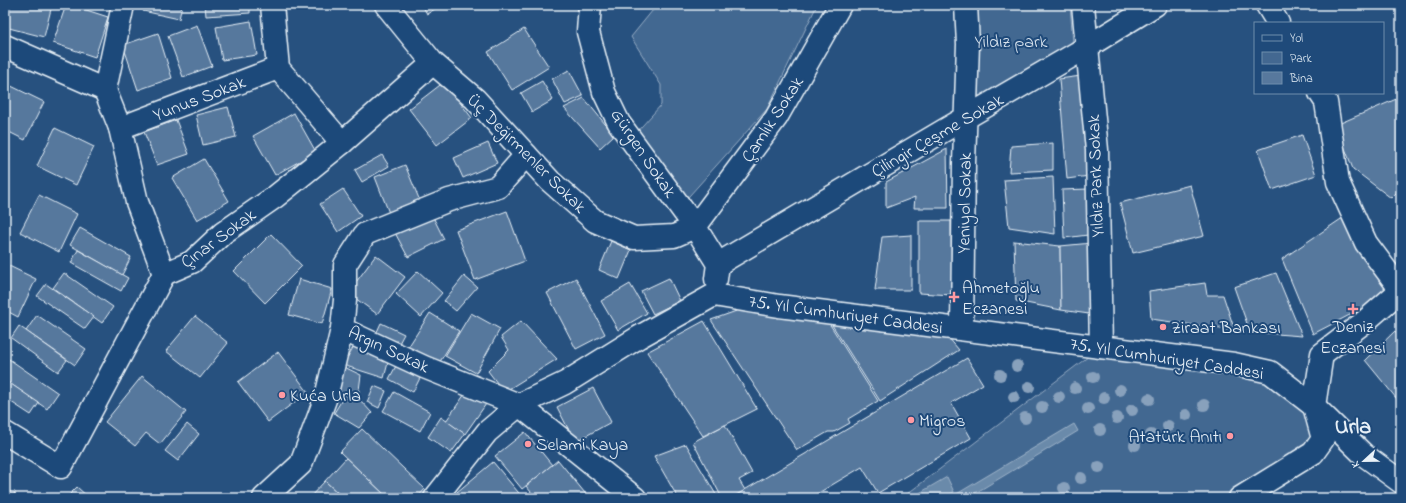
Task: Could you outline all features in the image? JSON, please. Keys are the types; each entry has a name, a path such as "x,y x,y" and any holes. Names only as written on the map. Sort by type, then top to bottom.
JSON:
{"street":[{"path":"123,5 105,90 120,128 137,202 164,274"},
{"path":"272,5 278,68 342,143"},
{"name":"Üç Değirmenler Sokak","path":"386,5 433,63 475,99 550,181 595,221 634,238 674,236 695,227"},
{"name":"Gürgen Sokak","path":"590,5 588,32 604,92 619,123 695,227"},
{"name":"Çamlık Sokak","path":"695,227 776,118 840,5"},
{"name":"Yeniyol Sokak","path":"962,329 968,44 966,5"},
{"name":"Yıldız Park Sokak","path":"1083,5 1097,150 1100,347"},
{"name":"Çilingir Çeşme Sokak","path":"718,264 1087,47 1155,5"},
{"path":"1267,5 1277,22"},
{"path":"5,46 105,90"},
{"name":"Çınar Sokak","path":"5,433 61,467 164,274 192,262 223,233 275,197 342,143 433,63"},
{"name":"Yunus Sokak","path":"120,128 278,68"},
{"path":"1240,498 1313,453 1322,439 1314,406 1322,354 1364,323 1401,290 1366,243 1338,182 1326,102 1321,94"},
{"name":"Argın Sokak","path":"526,155 498,187 448,200 365,234 346,265 342,329 424,367 519,405 635,498"},
{"path":"435,498 487,432 519,405 565,383 714,295 718,264 695,227"},
{"name":"75. Yıl Cumhuriyet Caddesi","path":"714,295 780,306 1234,364 1270,372 1314,406 1364,455 1401,482"},
{"path":"264,498 301,464 326,397 342,329"}],"green space":[{"path":"657,5 817,5 767,109 681,205 624,146 661,105 661,85 631,37"},
{"name":"Yildız park","path":"974,5 1070,5 1073,44 976,105"},
{"path":"1101,347 1234,364 1314,406 1313,453 1221,498 909,498 907,494"}],"shaded area":[{"path":"1074,424 1078,431 967,498 950,498"},
{"path":"947,477 954,492 943,498 911,498"}],"building":[{"path":"7,5 52,5 44,37 5,27 5,12"},
{"path":"66,5 71,5 108,17 95,57 53,43"},
{"path":"144,5 182,5 179,19 143,11"},
{"path":"205,5 250,5 250,13 206,16"},
{"path":"422,5 441,5 427,14"},
{"path":"251,21 257,55 222,60 216,27"},
{"path":"197,25 212,66 183,77 168,36"},
{"path":"524,29 549,67 512,90 488,52"},
{"path":"158,33 172,78 138,90 123,45"},
{"path":"569,70 583,96 565,104 552,79"},
{"path":"1081,76 1089,176 1067,179 1059,79"},
{"path":"542,81 553,100 532,112 521,93"},
{"path":"444,82 472,118 437,145 409,109"},
{"path":"5,83 44,102 25,140 5,130"},
{"path":"1401,97 1401,188 1391,198 1353,169 1336,125"},
{"path":"584,98 614,135 600,148 564,108"},
{"path":"228,107 236,137 203,145 196,115"},
{"path":"294,113 316,152 275,175 253,136"},
{"path":"176,120 189,154 157,165 144,132"},
{"path":"55,128 94,147 76,185 37,166"},
{"path":"1302,135 1316,175 1272,190 1258,150"},
{"path":"488,143 497,163 463,178 454,158"},
{"path":"1053,143 1053,170 1009,172 1011,146"},
{"path":"947,149 948,208 914,208 915,197 886,208 886,182"},
{"path":"382,155 389,166 362,182 355,170"},
{"path":"204,159 229,201 197,220 172,178"},
{"path":"405,165 420,201 389,213 375,177"},
{"path":"1053,177 1055,234 1009,227 1004,180"},
{"path":"1190,185 1204,236 1133,253 1120,203"},
{"path":"343,189 361,216 338,232 320,204"},
{"path":"1088,189 1088,235 1064,238 1062,190"},
{"path":"39,195 77,214 59,252 20,232"},
{"path":"507,211 525,261 475,280 456,230"},
{"path":"431,213 444,239 408,257 394,231"},
{"path":"1347,215 1391,289 1365,307 1313,334 1282,259"},
{"path":"919,221 951,221 952,295 919,293"},
{"path":"80,228 131,257 122,275 70,245"},
{"path":"271,234 302,266 265,303 234,271"},
{"path":"911,235 911,290 875,290 882,237"},
{"path":"611,241 631,250 619,279 599,270"},
{"path":"1014,241 1060,246 1061,310 1016,301"},
{"path":"1092,243 1089,314 1061,310 1060,246"},
{"path":"78,250 128,278 121,291 71,263"},
{"path":"376,255 405,277 377,314 348,293"},
{"path":"5,264 36,279 18,317 5,310"},
{"path":"418,271 442,293 421,317 396,294"},
{"path":"64,273 113,307 102,323 53,288"},
{"path":"1276,273 1302,336 1250,332 1234,287"},
{"path":"464,276 477,287 456,311 444,301"},
{"path":"576,278 605,334 576,349 547,293"},
{"path":"669,278 680,301 653,314 641,291"},
{"path":"299,279 332,289 322,324 289,315"},
{"path":"1205,283 1207,295 1223,295 1235,331 1151,319 1149,291"},
{"path":"46,284 94,317 85,329 37,296"},
{"path":"630,284 647,313 618,330 601,301"},
{"path":"742,309 824,315 878,401 848,419 850,423 834,432 828,432 797,450 711,320"},
{"path":"430,313 459,331 436,368 407,349"},
{"path":"471,313 500,329 476,373 445,356"},
{"path":"37,315 86,349 75,365 26,331"},
{"path":"195,316 228,343 200,378 166,351"},
{"path":"827,317 948,337 959,350 880,401"},
{"path":"521,321 557,359 504,392 488,371 509,350 501,337"},
{"path":"704,321 757,409 703,436 647,352"},
{"path":"381,323 404,334 397,347 375,336"},
{"path":"19,326 67,360 58,372 11,338"},
{"path":"1395,331 1401,338 1401,404 1365,360"},
{"path":"355,344 389,359 384,378 343,365"},
{"path":"278,352 308,392 268,422 238,382"},
{"name":"Migros","path":"967,358 983,384 951,403 971,438 878,493 862,467 810,498 731,498"},
{"path":"9,359 58,393 47,409 5,380 5,365"},
{"path":"397,364 421,376 413,392 389,379"},
{"path":"340,365 361,375 358,398 336,395"},
{"path":"142,376 186,412 160,444 146,433 135,446 105,422"},
{"path":"5,380 39,403 31,415 5,398"},
{"path":"374,386 386,391 379,408 367,402"},
{"path":"593,388 611,422 575,442 557,407"},
{"path":"467,391 486,404 465,434 446,421"},
{"path":"394,392 430,412 420,431 383,411"},
{"path":"343,398 360,400 372,413 359,428 334,413"},
{"path":"441,417 465,434 451,453 428,437"},
{"path":"187,424 199,434 178,461 165,451"},
{"path":"725,425 752,473 739,480 745,490 731,498 722,498 693,442"},
{"path":"362,429 425,489 417,498 388,498 340,452"},
{"path":"525,432 552,465 522,489 495,456"},
{"path":"686,444 718,498 678,498 654,456"},
{"path":"346,458 388,498 343,498 325,481"},
{"path":"558,460 589,498 536,498 526,486"},
{"path":"493,462 523,498 462,498 457,492"},
{"path":"325,481 343,498 309,498"},
{"path":"77,487 89,498 66,498"},
{"path":"5,491 15,492 14,498 5,498"}],"place":[{"name":"Ahmetoğlu Eczanesi","path":"954,297"},
{"name":"Deniz Eczanesi","path":"1353,309"},
{"name":"Ziraat Bankası","path":"1163,327"},
{"name":"Kuća Urla","path":"282,395"},
{"name":"Migros","path":"911,420"},
{"name":"Atatürk Anıtı","path":"1230,436"},
{"name":"Selami Kaya","path":"528,444"}],"district":[{"name":"Urla","path":"1353,425"}]}
